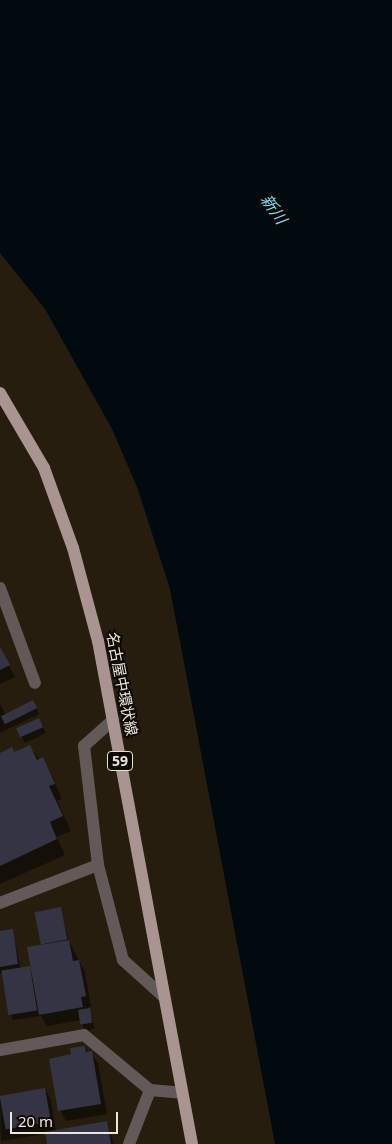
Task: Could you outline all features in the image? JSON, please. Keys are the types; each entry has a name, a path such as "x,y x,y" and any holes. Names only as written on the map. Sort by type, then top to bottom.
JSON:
{"main road":[{"name":"名古屋中環状線","path":"0,393 44,468 73,548 98,640 192,1144"}],"street":[{"path":"0,588 34,683"},
{"path":"113,720 84,746 98,865 123,960 164,997"},
{"path":"0,904 98,865"},
{"path":"0,1050 84,1035 150,1090 182,1093"},
{"path":"129,1144 150,1090"}],"water":[{"name":"新川","path":"0,0 392,0 392,1144 275,1144 170,589 137,487 112,429 45,309 0,253"}],"building":[{"path":"0,647 10,665 0,670"},
{"path":"33,700 37,708 5,724 1,716"},
{"path":"39,718 43,727 20,737 16,728"},
{"path":"30,745 37,760 43,757 55,784 49,786 63,816 50,822 57,839 0,866 0,753 12,747 14,752"},
{"path":"61,907 67,939 41,945 34,912"},
{"path":"13,929 18,964 0,967 0,931"},
{"path":"69,940 73,961 79,960 86,996 81,997 83,1007 39,1015 27,947"},
{"path":"30,966 37,1010 8,1015 1,971"},
{"path":"90,1008 92,1023 80,1025 78,1010"},
{"path":"85,1046 86,1052 92,1051 101,1104 58,1111 49,1059 71,1054 70,1048"},
{"path":"45,1088 51,1121 6,1129 0,1096"},
{"path":"107,1121 111,1144 47,1144 45,1132"}]}
